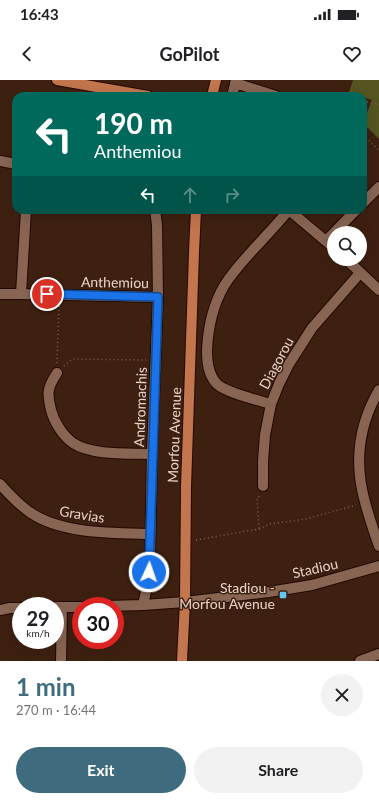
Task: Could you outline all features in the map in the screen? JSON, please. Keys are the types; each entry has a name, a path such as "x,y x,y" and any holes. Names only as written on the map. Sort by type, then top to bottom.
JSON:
{"main road":[{"path":"57,80 125,92"},
{"path":"213,92 216,80"},
{"name":"Morfou Avenue","path":"182,661 185,602 186,471 196,214"}],"street":[{"path":"233,92 235,81 265,92"},
{"path":"0,161 12,163"},
{"path":"367,199 379,187"},
{"path":"21,294 26,214"},
{"name":"Andromachis","path":"143,605 148,582 150,561 152,454 158,297 156,214"},
{"path":"271,404 227,390 215,382 209,373 207,359 208,340 210,322 216,303 224,286 238,266 285,214"},
{"path":"294,214 326,241 352,214"},
{"path":"353,266 379,290"},
{"name":"Diagorou","path":"263,486 263,454 271,404 289,364 312,328 360,273"},
{"name":"Anthemiou","path":"0,294 158,297"},
{"path":"57,373 49,387 48,398 53,418 62,432 73,443 88,449 103,452 152,454"},
{"path":"379,390 367,415 360,446 358,465 365,502 379,546"},
{"name":"Gravias","path":"0,484 20,505 32,514 51,523 71,529 150,534"},
{"name":"Stadiou","path":"185,602 269,592 312,585 379,566"},
{"path":"124,606 185,602"},
{"path":"0,610 12,608"},
{"path":"61,649 61,661"},
{"path":"360,661 379,654"}],"path":[{"path":"367,103 379,104"},
{"path":"367,139 379,150"},
{"path":"57,373 59,295"},
{"path":"57,373 72,359 156,360"},
{"path":"259,529 257,499 263,486"},
{"path":"186,542 259,529 270,524 306,519 365,502"}],"shaded area":[{"path":"353,80 379,80 379,139 367,127 367,113 372,100 367,98 367,92 349,92"}],"place":[{"name":"Stadiou - Morfou Avenue","path":"283,595"}],"route":[{"path":"47,294 158,297 149,572"}]}
